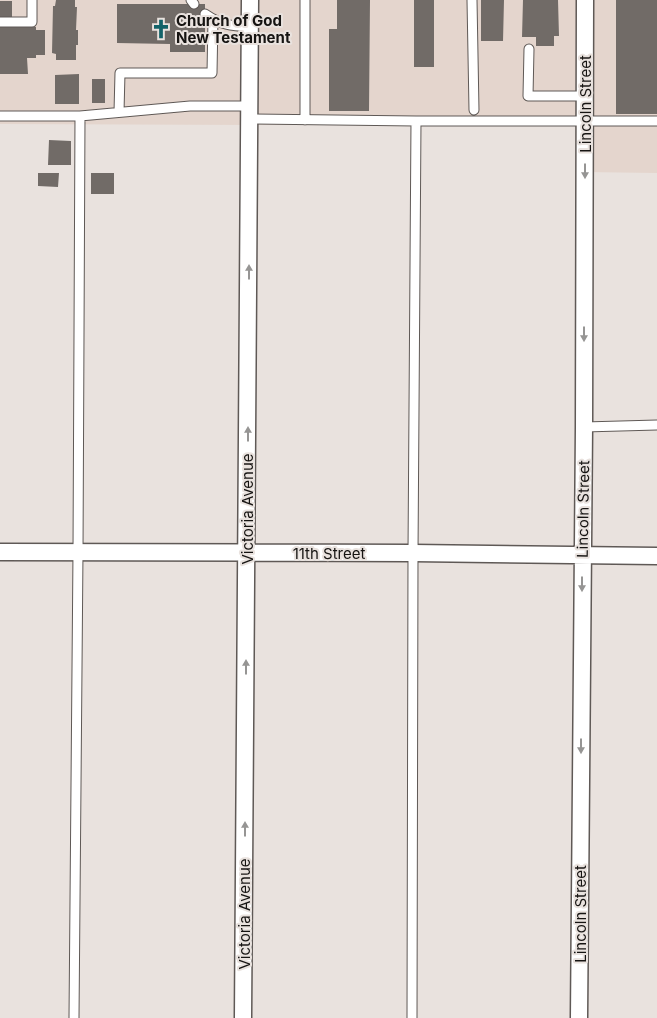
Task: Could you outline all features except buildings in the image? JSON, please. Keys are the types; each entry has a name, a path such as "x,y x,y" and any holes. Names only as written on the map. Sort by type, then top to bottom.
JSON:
{"street":[{"name":"Victoria Avenue","path":"243,1018 250,0"},
{"name":"Lincoln Street","path":"580,1018 586,120 585,0"},
{"name":"11th Street","path":"0,552 413,553 657,556"}],"lane":[{"path":"0,22 32,22 32,0"},
{"path":"305,0 305,120"},
{"path":"472,0 474,110"},
{"path":"119,112 120,73 212,73 209,16 224,24 250,27"},
{"path":"528,50 528,96 586,96"},
{"path":"0,116 80,116 190,106 305,120 416,122 657,121"},
{"path":"74,1018 80,116"},
{"path":"412,1018 416,122"},
{"path":"584,426 657,425"}],"shaded area":[{"path":"0,0 657,0 657,173 583,172 583,126 0,124"}],"place":[{"name":"Church of God New Testament","path":"161,29"}]}
